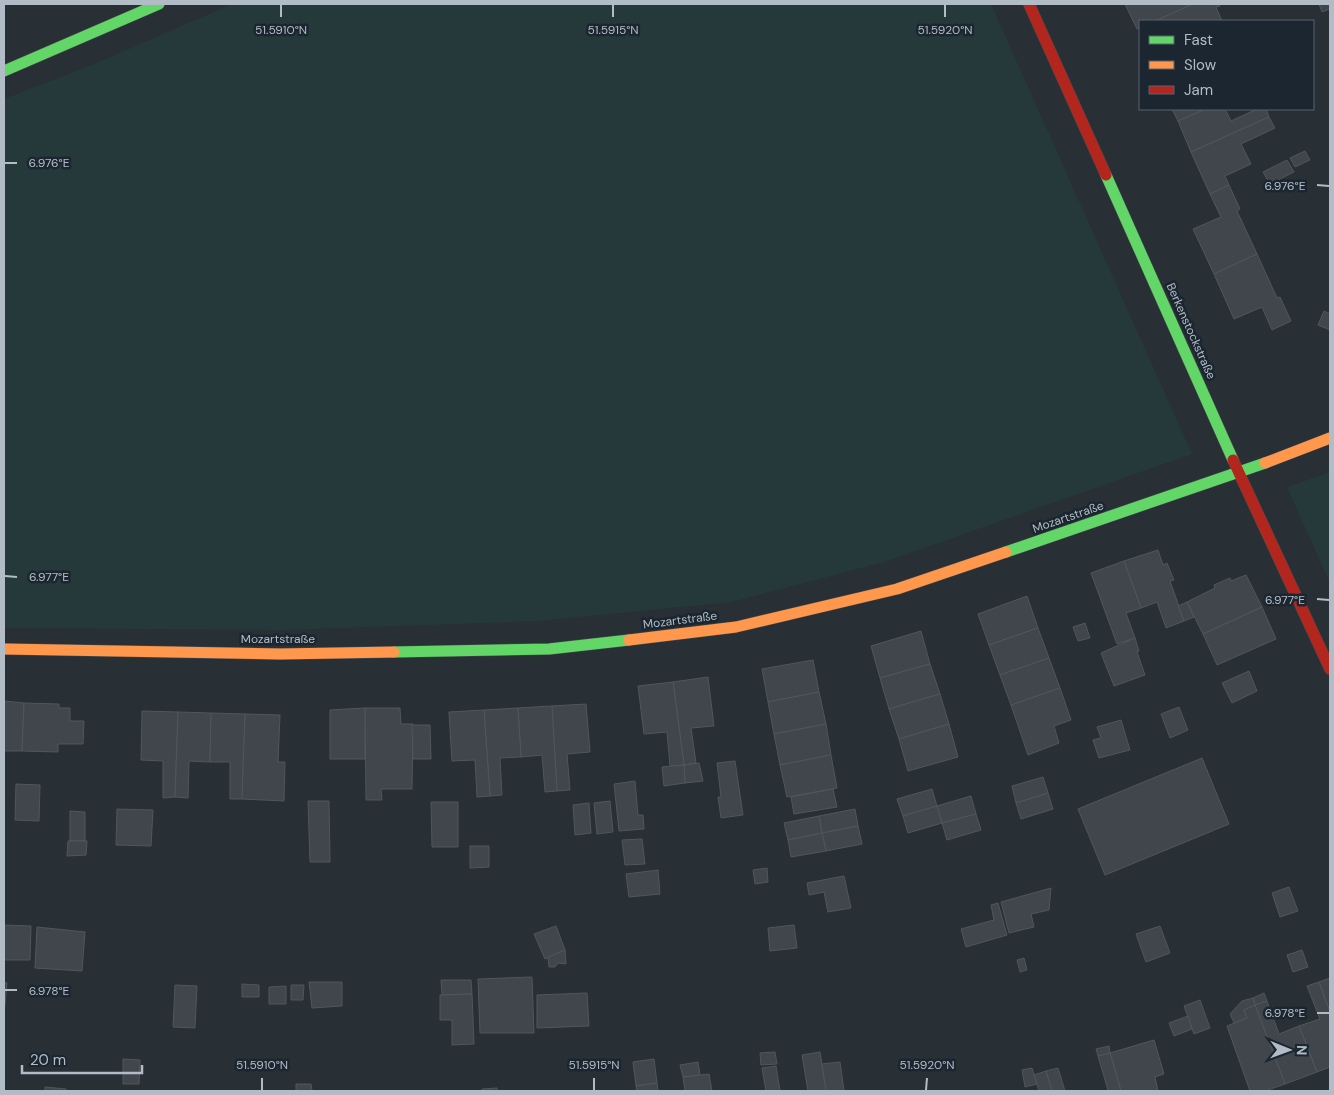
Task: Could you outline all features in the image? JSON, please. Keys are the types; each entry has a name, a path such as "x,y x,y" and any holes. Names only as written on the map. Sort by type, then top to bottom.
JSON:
{"street":[{"path":"4,71 159,4"},
{"name":"Berkenstockstraße","path":"1029,4 1239,473 1330,669"},
{"name":"Mozartstraße","path":"4,648 280,654 549,649 736,627 896,589 1239,473 1330,438"}],"green space":[{"path":"232,4 991,4 1192,454 884,562 732,602 537,621 282,630 4,628 4,99 99,62"},
{"path":"1330,472 1330,583 1287,487"}],"building":[{"path":"1125,4 1193,4 1157,20 1139,20 1139,28 1137,29"},
{"path":"1193,4 1219,4 1220,6 1216,7 1222,20 1157,20"},
{"path":"1319,4 1330,4 1330,9 1322,12"},
{"path":"1172,110 1204,110 1178,121"},
{"path":"1204,110 1226,110 1231,121 1255,110 1266,110 1269,117 1191,152 1178,121"},
{"path":"1269,117 1275,128 1241,144 1251,164 1225,176 1229,185 1210,194 1191,152"},
{"path":"1305,151 1310,160 1295,167 1290,158"},
{"path":"1287,160 1294,172 1270,184 1263,172"},
{"path":"1229,185 1240,209 1237,211 1257,254 1214,274 1193,229 1221,217 1210,194"},
{"path":"1257,254 1277,298 1280,297 1291,321 1272,330 1262,307 1234,319 1214,274"},
{"path":"1324,311 1330,314 1330,330 1318,325"},
{"path":"1158,550 1163,565 1167,563 1174,580 1170,581 1184,621 1166,628 1157,602 1141,608 1124,561"},
{"path":"1124,561 1141,608 1126,613 1135,638 1117,644 1091,573"},
{"path":"1246,575 1262,607 1203,634 1187,602 1215,588 1214,585 1230,578 1231,581"},
{"path":"1027,596 1038,628 989,645 978,614"},
{"path":"1187,602 1194,617 1184,621 1178,606"},
{"path":"1262,607 1276,639 1217,665 1203,634"},
{"path":"1085,623 1090,638 1078,641 1073,627"},
{"path":"1038,628 1049,658 1000,675 989,645"},
{"path":"921,631 930,664 880,678 871,646"},
{"path":"1135,638 1139,651 1137,652 1145,675 1114,686 1101,653"},
{"path":"1049,658 1060,688 1011,705 1000,675"},
{"path":"813,660 819,692 768,702 762,669"},
{"path":"930,664 940,694 889,709 880,678"},
{"path":"1249,671 1257,691 1232,703 1222,683"},
{"path":"708,677 714,726 691,728 696,763 684,765 673,682"},
{"path":"673,682 684,765 670,766 667,732 644,734 638,686"},
{"path":"1060,688 1071,720 1054,726 1059,743 1028,755 1011,705"},
{"path":"819,692 826,724 774,734 768,702"},
{"path":"940,694 949,724 899,739 889,709"},
{"path":"4,701 24,703 22,751 4,751"},
{"path":"24,703 59,704 59,708 70,708 70,721 84,721 83,744 58,744 58,752 22,751"},
{"path":"586,704 590,752 567,754 570,790 557,791 552,706"},
{"path":"552,706 557,791 545,792 542,755 521,757 518,708"},
{"path":"1179,707 1188,730 1170,738 1161,714"},
{"path":"365,708 400,708 401,724 413,724 412,789 381,789 382,800 366,800"},
{"path":"365,708 365,759 330,759 330,710"},
{"path":"518,708 521,757 500,758 502,795 490,796 484,710"},
{"path":"484,710 490,796 477,797 475,760 452,761 449,712"},
{"path":"142,711 178,712 175,797 163,798 163,761 141,760"},
{"path":"178,712 211,713 210,762 189,761 188,798 175,797"},
{"path":"211,713 245,714 242,799 230,799 230,762 210,762"},
{"path":"245,714 280,715 278,762 285,762 284,801 242,799"},
{"path":"1121,720 1130,750 1099,758 1093,740 1101,738 1097,727"},
{"path":"826,724 831,755 780,765 774,734"},
{"path":"949,724 958,757 908,771 899,739"},
{"path":"412,725 430,725 431,759 413,759"},
{"path":"831,755 837,788 787,797 780,765"},
{"path":"1202,758 1229,824 1105,875 1078,809"},
{"path":"735,761 743,815 721,818 718,797 721,797 717,763"},
{"path":"699,763 703,781 685,783 684,765"},
{"path":"684,765 685,783 664,786 662,767"},
{"path":"1043,777 1048,793 1016,803 1012,786"},
{"path":"635,781 638,815 643,815 644,829 619,831 614,784"},
{"path":"16,784 40,785 39,821 15,820"},
{"path":"833,789 837,807 794,814 791,797"},
{"path":"932,789 937,806 903,816 897,799"},
{"path":"1048,793 1053,809 1021,819 1016,803"},
{"path":"971,796 976,814 942,823 937,806"},
{"path":"308,801 329,801 330,862 310,862"},
{"path":"610,801 613,832 597,834 594,803"},
{"path":"431,802 458,802 458,847 432,847"},
{"path":"589,803 591,833 575,835 573,805"},
{"path":"937,806 942,823 908,833 903,816"},
{"path":"117,809 153,810 151,846 116,845"},
{"path":"855,809 858,826 822,833 819,816"},
{"path":"70,811 85,812 85,841 70,841"},
{"path":"976,814 981,830 947,840 942,823"},
{"path":"819,816 822,833 788,840 784,823"},
{"path":"858,826 862,844 826,851 822,833"},
{"path":"822,833 826,851 791,857 788,840"},
{"path":"642,839 645,864 625,865 622,840"},
{"path":"68,841 87,841 86,855 67,856"},
{"path":"470,846 489,846 489,867 470,868"},
{"path":"767,868 768,882 755,884 753,870"},
{"path":"658,870 660,894 629,897 626,874"},
{"path":"844,876 851,908 828,912 824,892 809,895 807,883"},
{"path":"1289,887 1298,911 1280,917 1272,893"},
{"path":"1051,888 1049,910 1031,914 1034,927 1009,933 1001,902"},
{"path":"998,903 1007,935 966,947 961,929 994,920 991,905"},
{"path":"4,925 31,926 30,960 4,960"},
{"path":"794,925 797,948 770,951 768,928"},
{"path":"556,926 565,950 545,959 534,934"},
{"path":"1160,926 1170,953 1146,962 1136,934"},
{"path":"37,927 85,932 82,971 35,968"},
{"path":"565,950 566,964 558,963 555,967 549,967 548,957"},
{"path":"1302,950 1308,967 1293,972 1287,955"},
{"path":"1024,958 1027,970 1020,972 1017,960"},
{"path":"532,977 534,1033 480,1033 478,979"},
{"path":"1330,978 1330,1012 1319,982"},
{"path":"441,980 471,980 472,994 442,995"},
{"path":"4,982 7,983 4,1014"},
{"path":"309,982 342,982 342,1006 312,1008"},
{"path":"1319,982 1330,1012 1330,1067 1317,1072 1299,1026 1320,1019 1307,986"},
{"path":"242,984 259,985 259,997 242,997"},
{"path":"175,985 197,986 195,1028 173,1027"},
{"path":"291,985 304,985 303,1000 291,1000"},
{"path":"286,986 286,1004 269,1004 269,987"},
{"path":"587,993 589,1026 537,1028 537,995"},
{"path":"1264,993 1267,1001 1255,1005 1253,998"},
{"path":"472,994 474,1044 452,1045 452,1020 440,1020 440,995"},
{"path":"1253,998 1255,1005 1244,1010 1247,1018 1234,1023 1230,1014 1242,1001"},
{"path":"1200,1000 1210,1028 1194,1034 1184,1006"},
{"path":"1267,1001 1279,1034 1299,1026 1317,1072 1285,1084 1255,1005"},
{"path":"1255,1005 1285,1084 1265,1091 1250,1091 1227,1026 1247,1018 1244,1010"},
{"path":"1188,1016 1192,1029 1174,1036 1169,1023"},
{"path":"1154,1040 1164,1074 1155,1077 1158,1091 1121,1091 1110,1053"},
{"path":"1109,1046 1110,1053 1098,1056 1096,1049"},
{"path":"775,1052 777,1064 761,1065 760,1053"},
{"path":"820,1052 826,1091 808,1091 802,1055"},
{"path":"1110,1053 1121,1091 1104,1091 1108,1090 1098,1056"},
{"path":"123,1059 140,1060 139,1084 123,1084"},
{"path":"654,1059 657,1083 636,1086 633,1062"},
{"path":"698,1062 700,1075 683,1077 680,1065"},
{"path":"840,1062 844,1091 826,1091 822,1064"},
{"path":"776,1066 780,1091 766,1091 762,1068"},
{"path":"1032,1068 1037,1084 1025,1087 1022,1070"},
{"path":"1058,1068 1065,1091 1052,1091 1046,1071"},
{"path":"1046,1071 1052,1091 1039,1091 1034,1075"},
{"path":"709,1074 712,1091 685,1091 683,1077"},
{"path":"657,1083 658,1091 637,1091 636,1086"},
{"path":"296,1084 311,1084 312,1091 296,1091"},
{"path":"45,1087 66,1089 66,1091 45,1091"},
{"path":"497,1088 497,1091 482,1091 482,1089"}],"traffic: fast":[{"path":"4,71 159,4"},
{"path":"1106,175 1233,460"},
{"path":"1006,552 1265,463"},
{"path":"394,652 549,649 629,640"}],"traffic: slow":[{"path":"1265,463 1330,438"},
{"path":"629,640 736,627 897,589 1006,552"},
{"path":"4,649 280,654 394,652"}],"traffic: jam":[{"path":"1029,4 1106,175"},
{"path":"1233,460 1330,669"}]}
